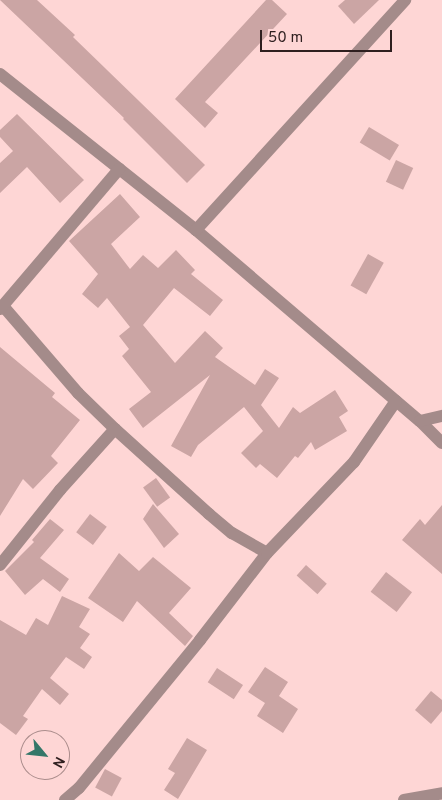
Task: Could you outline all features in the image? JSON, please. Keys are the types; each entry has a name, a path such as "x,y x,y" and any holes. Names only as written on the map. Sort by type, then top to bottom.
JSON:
{"street":[{"path":"196,230 405,0"},
{"path":"0,74 196,230 396,400 442,443"},
{"path":"118,169 1,307 78,393 115,429 232,533 267,553"},
{"path":"65,800 80,788 200,640 267,553 354,462 396,400"},
{"path":"420,421 442,416"},
{"path":"0,566 60,490 115,429"},
{"path":"404,800 442,793"}],"building":[{"path":"0,0 37,0 75,35 73,37 205,165 187,183 124,118"},
{"path":"266,0 272,0 287,14 205,102 218,113 205,128 175,99"},
{"path":"345,0 379,0 354,24 338,6"},
{"path":"17,114 84,180 60,203 27,167 0,193 0,163 13,151 0,137 0,130"},
{"path":"369,127 399,145 390,160 360,142"},
{"path":"396,160 413,168 403,190 386,182"},
{"path":"120,194 140,217 111,244 130,269 143,255 158,268 176,250 195,270 191,274 223,300 210,316 174,288 143,325 175,363 205,331 223,348 215,357 255,385 265,369 279,378 261,405 279,428 293,407 300,413 335,390 348,411 339,417 347,431 315,450 311,442 298,458 295,456 277,478 260,464 256,468 241,453 263,431 244,407 198,445 191,457 171,446 210,375 143,428 129,409 151,392 122,356 129,349 119,336 130,327 107,298 98,308 82,294 98,274 69,241"},
{"path":"368,254 384,263 366,294 351,285"},
{"path":"0,347 55,393 52,397 80,420 51,456 58,463 33,489 23,479 0,516"},
{"path":"156,478 170,497 157,507 143,487"},
{"path":"153,504 179,534 164,548 143,519"},
{"path":"442,505 442,574 402,540 420,519 425,525"},
{"path":"90,514 107,527 93,545 76,532"},
{"path":"50,519 64,530 40,558 69,579 60,592 43,579 25,595 5,571 34,542 32,540"},
{"path":"119,553 139,571 153,557 191,588 169,613 193,636 185,646 137,601 123,622 88,598"},
{"path":"306,565 327,584 317,594 297,575"},
{"path":"386,572 412,592 397,612 371,592"},
{"path":"62,596 90,609 79,627 90,634 80,648 92,657 84,669 66,657 50,678 69,694 60,705 42,689 23,716 28,719 16,735 0,723 0,620 26,635 36,618 48,625"},
{"path":"265,667 288,682 279,696 298,709 283,733 257,716 265,703 248,692"},
{"path":"217,668 243,685 234,699 208,682"},
{"path":"431,691 442,700 442,711 431,724 415,710"},
{"path":"187,738 207,750 178,799 164,790 175,773 168,769"},
{"path":"105,769 122,778 112,796 95,788"}]}
